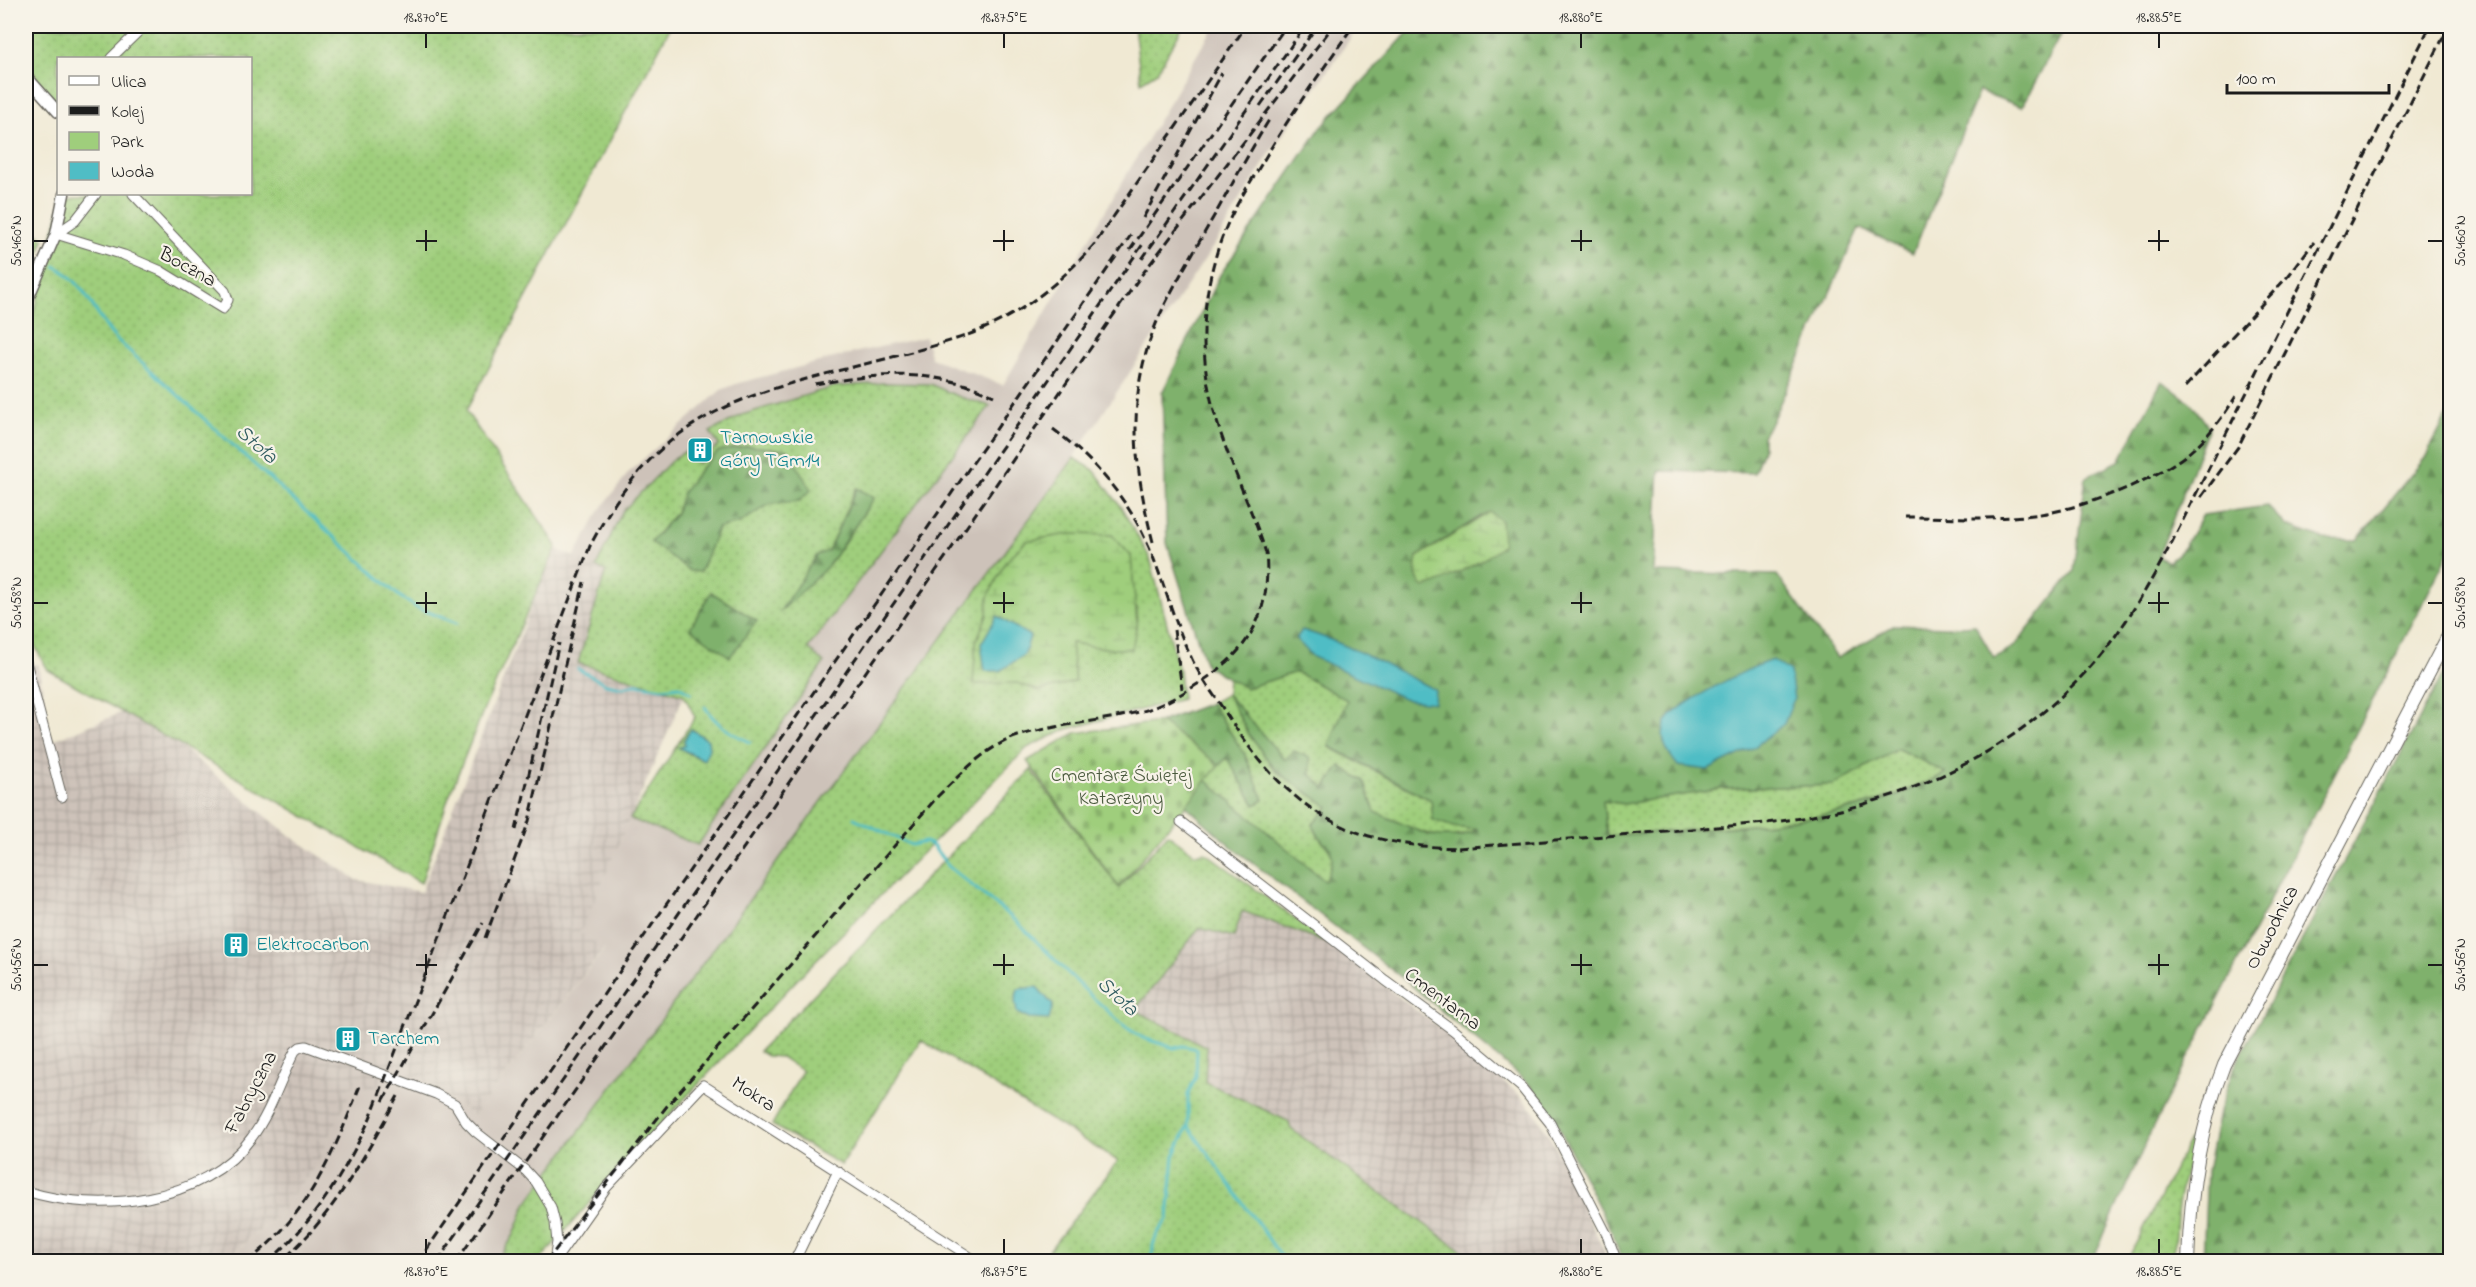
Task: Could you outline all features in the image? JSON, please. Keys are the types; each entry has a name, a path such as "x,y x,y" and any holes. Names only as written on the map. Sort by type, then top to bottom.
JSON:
{"main road":[{"name":"Obwodnica","path":"2188,1262 2189,1222 2199,1146 2207,1112 2224,1065 2451,632"}],"street":[{"path":"112,57 144,26"},
{"path":"26,76 57,110"},
{"path":"26,303 56,234 64,195"},
{"path":"56,234 75,221 95,195"},
{"name":"Boczna","path":"56,234 124,255 161,271 223,309 228,300 225,291 134,195"},
{"path":"26,662 62,797"},
{"name":"Cmentarna","path":"1181,822 1453,1030 1521,1087 1550,1123 1607,1234 1617,1262"},
{"name":"Fabryczna","path":"26,1191 45,1198 90,1203 149,1197 180,1189 201,1180 230,1161 253,1136 295,1052 306,1046 436,1094 455,1104 466,1122 526,1171 544,1194 555,1223 557,1242 554,1262"},
{"name":"Mokra","path":"554,1262 606,1188 703,1084 978,1262"},
{"path":"794,1262 838,1171"}],"shaded area":[{"path":"1214,26 1359,26 1270,153 1218,239 1074,457 526,1204 514,1235 497,1261 224,1262 279,1214 318,1163 355,1082 376,1091 387,1064 404,1071 474,1116 605,949 580,933 630,819 677,837 750,734 781,682 989,406 960,397 776,404 742,415 710,432 720,445 698,464 686,451 674,458 622,512 596,567 574,557 600,510 630,471 721,390 739,383 853,353 925,337 931,358 1003,385"},
{"path":"554,548 606,571 578,663 684,695 581,932 605,948 474,1116 430,1087 376,1092 355,1083 318,1163 279,1214 224,1261 26,1262 26,668 38,664 51,741 133,708 293,838 357,880 421,892"},
{"path":"1242,911 1328,943 1448,1034 1519,1095 1534,1111 1555,1146 1609,1261 1476,1261 1290,1129 1288,1121 1205,1082 1207,1047 1135,1010 1199,928"}],"green space":[{"path":"26,26 671,26 466,411 557,546 483,711 448,799 421,883 48,670 26,630 26,345 63,195 252,195 252,57 57,57 57,108 26,74"},
{"path":"1134,26 1183,26 1157,72 1141,82"},
{"path":"1414,26 2065,26 2022,107 1979,91 1913,253 1859,228 1771,423 1763,436 1763,450 1754,473 1659,471 1653,572 1777,575 1837,658 1895,625 1946,627 1975,625 1994,658 2015,646 2074,571 2086,477 2119,461 2162,381 2191,403 2209,427 2158,557 2169,562 2183,548 2203,515 2267,506 2287,526 2324,539 2357,540 2425,458 2450,410 2450,550 2154,1125 2092,1261 1622,1261 1612,1233 1553,1116 1531,1086 1406,981 1232,847 1185,805 1206,780 1325,881 1332,860 1331,853 1313,824 1329,807 1276,771 1250,736 1227,694 1285,760 1294,751 1310,758 1311,775 1325,788 1340,766 1364,781 1375,812 1428,835 1460,837 1478,830 1453,827 1433,820 1431,800 1329,746 1347,700 1296,672 1246,688 1206,666 1167,543 1162,393 1220,275 1321,127","holes":["1481,516 1501,521 1501,531 1488,557 1472,563 1455,575 1417,557","1898,749 1946,773 1907,791 1866,805 1824,815 1781,822 1607,836 1603,801 1624,804 1722,789 1833,785"]},
{"path":"26,225 44,240 26,283"},
{"path":"883,383 930,384 960,397 990,406 808,648 824,663 698,845 630,819 695,717 684,695 578,663 606,571 596,567 622,512 674,458 686,451 698,464 719,445 710,432 742,415 833,387","holes":["748,446 788,450 794,463 799,501 770,504 739,523 718,528 700,572 651,542 676,513 683,492 702,467 719,451","856,488 874,498 828,566 828,551","691,729 705,738 704,760 687,753 680,747 685,745 684,740"]},
{"path":"748,446 788,450 811,490 799,501 770,504 739,523 718,528 700,572 690,571 651,542 676,513 683,492 702,467 719,451"},
{"path":"1074,458 1094,470 1121,507 1150,558 1179,671 1182,699 1067,729 1027,748 808,968 624,1163 539,1261 497,1262 514,1235 526,1204"},
{"path":"857,488 874,498 828,566 779,613 817,555 828,551"},
{"path":"1490,512 1501,521 1502,545 1479,562 1424,588 1416,573 1417,557"},
{"path":"1069,534 1112,535 1131,556 1137,623 1132,649 1111,649 1071,643 1075,682 1039,691 1017,683 973,684 976,642 987,615 988,597 1005,563 1026,541"},
{"path":"711,592 757,621 730,657 690,628"},
{"path":"2450,661 2450,1261 2203,1261 2207,1171 2220,1108 2233,1070"},
{"path":"1296,672 1348,700 1329,747 1431,800 1453,827 1480,830 1465,835 1438,836 1414,829 1375,812 1364,781 1340,767 1326,789 1311,775 1285,761 1229,697 1250,736 1276,771 1329,807 1313,824 1331,854 1330,869 1325,882 1314,873 1206,780 1227,757 1255,805 1264,800 1244,753 1211,703 1227,694 1228,678 1246,688"},
{"path":"1211,703 1244,753 1264,800 1255,805 1227,758 1219,765 1160,722"},
{"name":"Cmentarz Świętej Katarzyny","path":"1160,722 1219,765 1119,887 1027,761 1075,733"},
{"path":"1898,749 1947,773 1881,800 1830,814 1761,824 1607,836 1603,801 1624,804 1722,789 1833,785"},
{"path":"1031,770 1119,888 1168,834 1195,854 1205,852 1328,943 1242,911 1234,937 1199,928 1135,1010 1207,1047 1205,1082 1288,1121 1291,1129 1476,1261 1041,1261 1118,1161 921,1040 841,1165 772,1125 802,1071 781,1057 767,1056 759,1051"},
{"path":"2189,1140 2193,1140 2179,1197 2174,1248 2168,1261 2127,1261"}],"water":[{"path":"997,616 1030,636 1025,654 1000,671 985,671 981,644"},
{"path":"1302,630 1353,649 1435,690 1434,703 1408,700 1313,657 1296,639"},
{"path":"1773,660 1790,672 1794,699 1784,724 1753,748 1708,770 1678,766 1668,751 1663,736 1665,724 1671,716 1714,687"},
{"path":"691,729 708,740 709,749 704,760 679,748 685,745 684,740"},
{"path":"1037,987 1053,1005 1049,1020 1029,1019 1017,1013 1015,1001 1018,989"}],"waterway":[{"name":"Stoła","path":"26,251 37,257"},
{"name":"Stoła","path":"55,266 66,273 81,289 114,337 399,596 417,608 457,623"},
{"name":"Stoła","path":"578,669 606,684 623,687 636,684 662,688 679,686 691,693"},
{"name":"Stoła","path":"705,707 724,728 750,742"},
{"name":"Stoła","path":"854,818 911,845 925,842 932,845 949,867 1016,921 1089,994 1127,1028 1143,1038 1174,1048 1183,1046 1197,1049 1196,1076 1188,1094 1188,1126 1174,1156 1168,1218 1157,1234 1153,1245 1152,1262"},
{"path":"1188,1126 1285,1262"}],"railway":[{"path":"268,1262 285,1247 327,1196 370,1118 590,546 617,500 646,463 678,435 712,414 749,397 948,342 1000,321 1043,293 1093,246 1246,26"},
{"path":"1130,250 1286,26"},
{"path":"1142,259 1305,26"},
{"path":"1260,106 1317,26"},
{"path":"456,1262 1140,277 1333,26"},
{"path":"546,1262 667,1106 938,796 965,770 995,747 1018,736 1139,712 1167,702 1212,675 1228,662 1252,632 1265,596 1266,553 1221,435 1210,395 1204,352 1208,287 1219,245 1235,208 1286,124 1353,26"},
{"path":"1053,429 1095,466 1119,494 1139,526 1194,664 1251,749 1267,769 1304,803 1348,829 1394,842 1458,848 1766,823 1814,816 1860,805 1905,791 1949,772 1990,750 2029,723 2065,693 2099,657 2120,630 2172,542 2430,26"},
{"path":"2201,497 2238,447 2449,26"},
{"path":"1143,218 1222,73"},
{"path":"1153,542 1141,485 1136,430 1137,402 1148,347 1158,319 1176,283 1269,120"},
{"path":"418,1262 1131,235"},
{"path":"2185,387 2289,275 2314,242"},
{"path":"437,1262 1143,244"},
{"path":"815,384 906,375 949,380 994,396"},
{"path":"1905,517 1994,518 2029,515 2064,509 2103,497 2144,480 2180,460 2211,431 2236,396"},
{"path":"485,938 529,821 584,582"},
{"path":"1174,630 1182,689"},
{"path":"516,830 559,643"},
{"path":"383,1101 483,923"},
{"path":"247,1262 269,1244 303,1203 341,1134 361,1083"},
{"path":"286,1257 304,1240 335,1202 398,1096"}],"place":[{"name":"Tarnowskie Góry TGm14","path":"700,450"},
{"name":"Elektrocarbon","path":"236,945"},
{"name":"Tarchem","path":"348,1039"}]}
